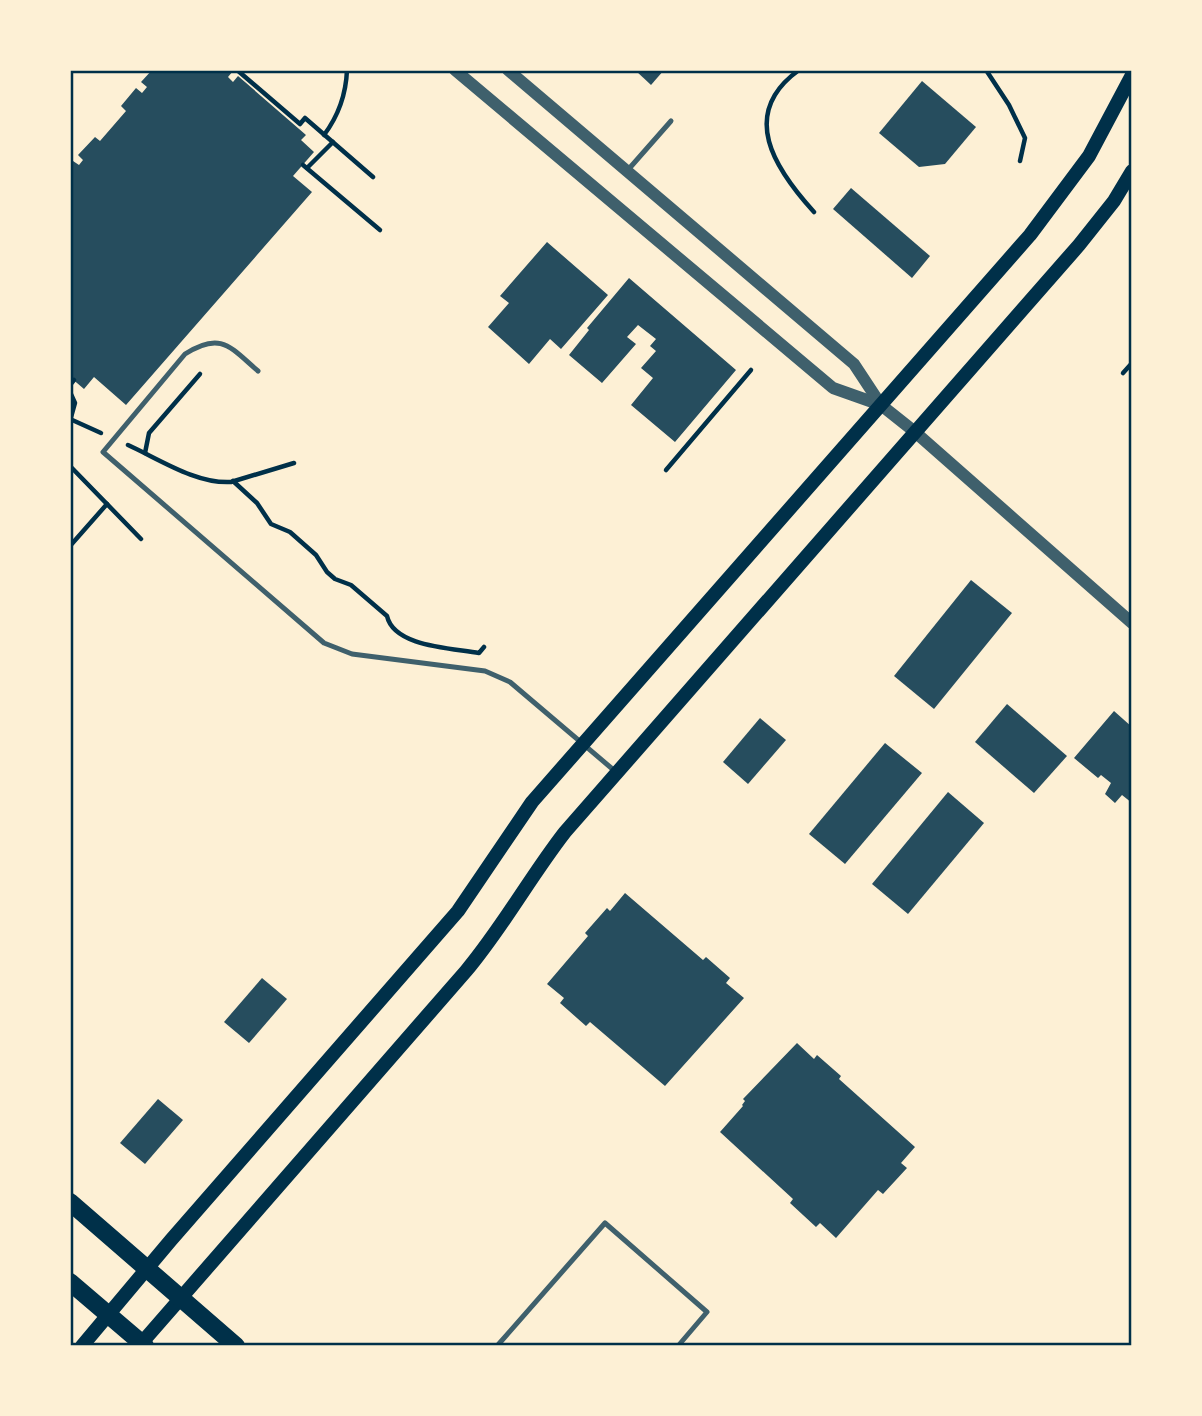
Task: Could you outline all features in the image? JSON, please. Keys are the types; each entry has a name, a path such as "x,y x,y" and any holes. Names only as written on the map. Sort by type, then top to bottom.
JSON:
{"main road":[{"path":"82,1346 458,911 532,802 1060,198 1089,156 1132,75"},
{"path":"70,1282 142,1345 180,1297 482,951 544,859 616,772 1079,245 1114,201 1132,171"},
{"path":"70,1202 236,1346"}],"street":[{"path":"508,70 854,364 881,405 1132,623"},
{"path":"459,71 833,388 881,405"}],"lane":[{"path":"627,171 671,121"},
{"path":"258,371 230,347 215,342 201,343 185,354 103,452 324,643 352,654 485,671 510,681 616,772"},
{"path":"497,1346 605,1223 707,1312 678,1346"}],"path":[{"path":"237,70 300,124 304,118 373,177"},
{"path":"324,135 333,123 343,100 347,70"},
{"path":"799,70 787,79 766,111 769,146 789,184 814,212"},
{"path":"986,70 1009,105 1025,138 1020,161"},
{"path":"333,142 305,166 380,230"},
{"path":"1123,373 1132,363"},
{"path":"666,470 751,370"},
{"path":"145,453 149,433 200,374"},
{"path":"70,392 75,403 70,420 206,479 220,483 233,481 294,463"},
{"path":"70,466 141,539"},
{"path":"233,481 257,503 271,524 290,532 317,555 327,572 351,586 387,616 388,623 397,633 410,640 479,653 484,647"},
{"path":"70,546 107,504"}],"building":[{"path":"152,70 233,71 228,77 233,82 238,76 306,135 301,140 314,152 293,176 312,192 126,405 94,377 84,389 70,377 70,165 73,161 79,165 83,160 78,155 95,137 100,141 126,111 121,106 136,88 142,93 147,87 141,82"},
{"path":"635,70 664,70 651,85"},
{"path":"922,81 976,127 945,164 919,167 879,133"},
{"path":"851,188 930,256 912,278 833,209"},
{"path":"547,242 608,295 561,349 550,339 529,364 488,327 509,303 500,296"},
{"path":"629,278 736,370 675,442 631,405 653,378 641,368 656,351 650,346 656,339 638,325 627,337 636,344 602,383 569,355 589,330 587,328"},
{"path":"971,580 1012,613 934,709 894,676"},
{"path":"1007,704 1067,756 1034,793 975,742"},
{"path":"1114,711 1132,727 1132,803 1122,795 1115,803 1105,794 1111,783 1101,775 1098,778 1074,758"},
{"path":"760,718 786,740 748,784 723,762"},
{"path":"885,743 922,773 845,864 809,834"},
{"path":"948,792 984,823 908,914 872,884"},
{"path":"625,893 703,960 706,957 730,978 726,983 744,998 665,1086 590,1022 586,1026 560,1003 564,998 547,984 588,936 585,933 607,908 610,911"},
{"path":"262,978 287,999 249,1043 224,1022"},
{"path":"797,1043 814,1059 817,1055 841,1076 839,1079 915,1147 901,1163 907,1168 883,1194 878,1190 836,1238 820,1223 816,1227 790,1203 793,1199 720,1132 743,1106 743,1099"},
{"path":"158,1099 183,1120 145,1164 120,1143"}]}
